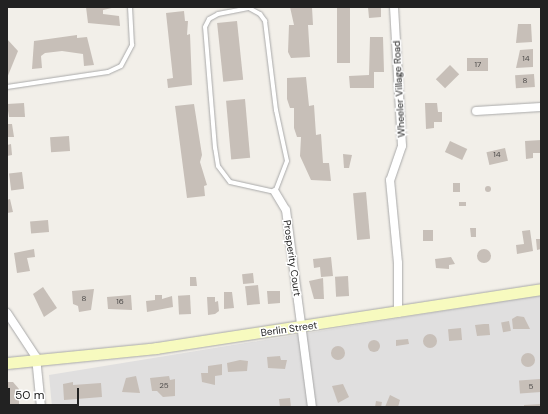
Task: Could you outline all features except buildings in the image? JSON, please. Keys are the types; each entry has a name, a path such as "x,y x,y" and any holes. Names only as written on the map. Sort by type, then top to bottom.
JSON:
{"main road":[{"name":"Berlin Street","path":"7,363 36,357 121,352 302,327 398,313 541,289"}],"street":[{"name":"Wheeler Village Road","path":"394,7 402,146 390,180 398,256 398,313"},
{"path":"476,111 541,107"},
{"name":"Prosperity Court","path":"275,192 286,210 312,407"},
{"path":"7,312 36,357 41,407"}],"lane":[{"path":"7,87 108,72 121,66 132,45 130,7"},
{"path":"249,8 260,14 265,22 276,110 287,161 275,192 230,182 218,166 205,27 210,18 233,9 249,8"}],"shaded area":[{"path":"541,295 541,407 52,407 49,375"}]}
